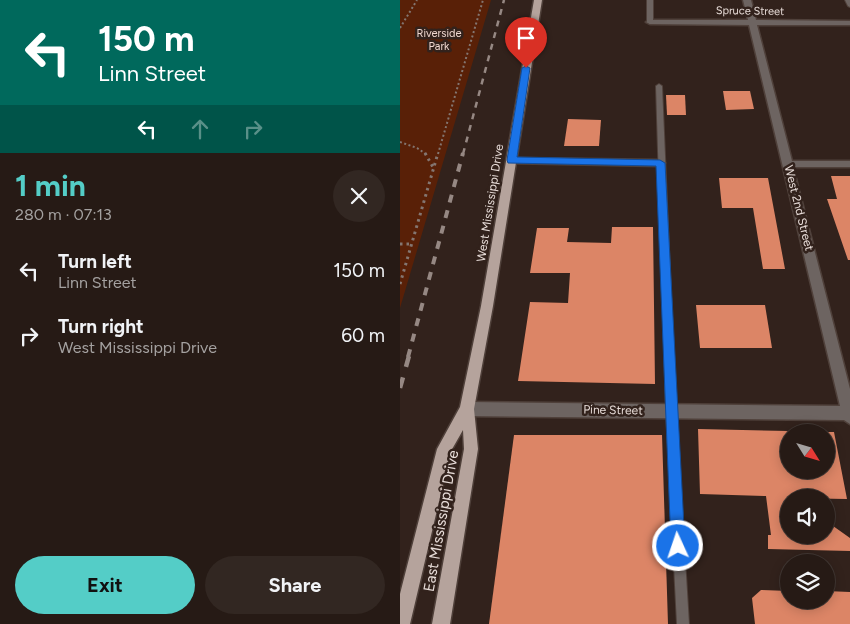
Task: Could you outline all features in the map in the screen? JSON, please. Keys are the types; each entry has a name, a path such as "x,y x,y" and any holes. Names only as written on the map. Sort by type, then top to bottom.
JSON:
{"main road":[{"name":"West Mississippi Drive","path":"466,409 487,306 538,0"},
{"name":"East Mississippi Drive","path":"401,624 444,449 466,409"},
{"name":"East Mississippi Drive","path":"441,624 471,449 472,435 466,409"}],"street":[{"name":"West 2nd Street","path":"747,0 850,414"},
{"name":"Spruce Street","path":"650,22 850,22"},
{"path":"512,160 660,163"},
{"path":"788,164 850,164"},
{"name":"Pine Street","path":"466,409 850,414"}],"lane":[{"path":"650,0 650,22"},
{"path":"848,0 850,5"},
{"path":"659,86 660,163 670,411 682,624"}],"path":[{"path":"400,28 417,0"},
{"path":"400,284 435,171 483,0"},
{"path":"400,142 420,149 432,160 435,171"},
{"path":"400,244 412,244"}],"green space":[{"name":"Riverside Park","path":"400,0 491,0 400,308"}],"building":[{"path":"723,91 750,91 754,109 726,110"},
{"path":"666,95 685,95 686,115 667,115"},
{"path":"568,119 601,120 599,146 564,146"},
{"path":"831,176 850,176 850,260 848,260 827,199 837,199"},
{"path":"719,178 768,178 785,269 763,269 753,208 722,208"},
{"path":"612,227 653,227 655,384 518,381 530,302 568,303 570,273 530,273 537,228 569,228 567,242 611,243"},
{"path":"696,305 765,305 772,348 700,348"},
{"path":"698,429 780,431 780,479 835,479 835,437 847,499 835,499 835,489 780,489 780,544 835,544 835,527 850,538 850,551 768,549 768,535 771,535 766,496 700,494"},
{"path":"514,435 662,435 668,624 489,624"},
{"path":"761,590 780,591 780,609 835,609 835,591 850,592 850,624 755,624 752,598"}],"railway":[{"path":"463,154 504,0"},
{"path":"408,357 463,153"},
{"path":"400,388 409,356"}],"route":[{"path":"526,68 512,160 660,163 670,411 678,546"}]}
